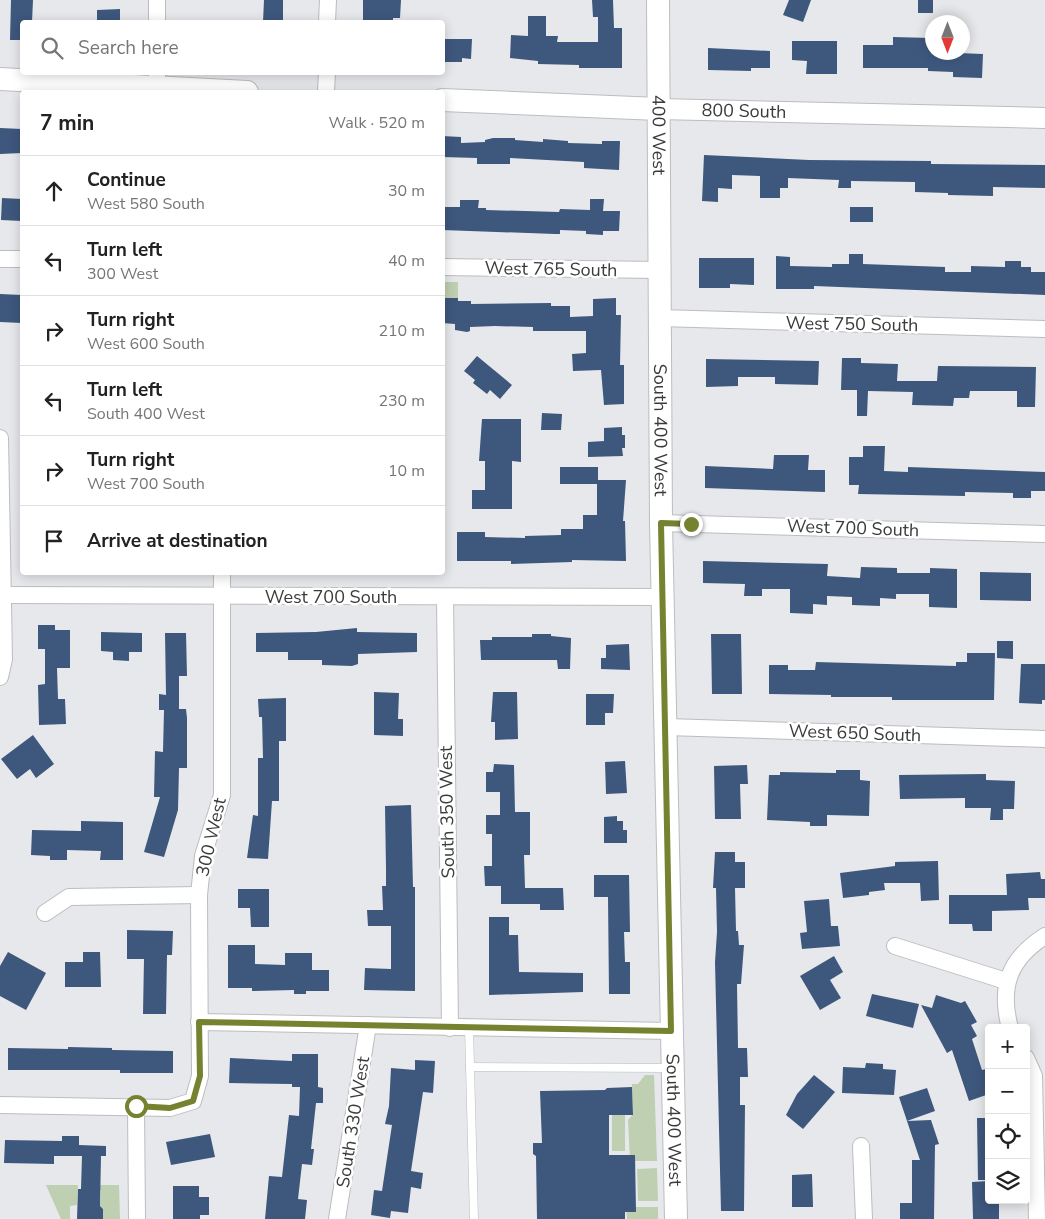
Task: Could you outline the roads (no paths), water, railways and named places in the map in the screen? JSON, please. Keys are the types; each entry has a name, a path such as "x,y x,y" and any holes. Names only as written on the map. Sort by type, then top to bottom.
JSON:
{"main road":[{"name":"400 West","path":"658,0 659,270"},
{"path":"0,79 157,80 219,90"},
{"name":"800 South","path":"445,100 659,108"},
{"name":"South 400 West","path":"659,270 662,597 676,1219"}],"street":[{"path":"157,0 157,20"},
{"path":"328,0 328,20"},
{"path":"326,90 327,75"},
{"name":"800 South","path":"659,108 1045,118"},
{"path":"0,259 20,260"},
{"name":"West 765 South","path":"445,267 659,270"},
{"name":"West 750 South","path":"659,318 1045,329"},
{"path":"0,438 1,595 4,659 0,677"},
{"name":"West 700 South","path":"661,523 1045,534"},
{"name":"300 West","path":"136,1106 170,1108 193,1101 200,1076 198,895 203,856 222,795 222,575"},
{"name":"West 700 South","path":"1,595 662,597"},
{"name":"South 350 West","path":"445,597 450,1028"},
{"name":"West 650 South","path":"666,727 1045,739"},
{"path":"45,913 69,897 198,895"},
{"path":"1009,1024 1005,1008 1006,981 1028,946 1045,936"},
{"path":"895,946 1006,981"},
{"path":"199,1022 671,1031"},
{"name":"South 330 West","path":"337,1219 368,1025"},
{"path":"1030,1067 1034,1076 1037,1219"},
{"path":"0,1105 136,1106 137,1219"},
{"path":"862,1146 864,1219"}],"lane":[{"path":"469,1028 474,1219"},
{"path":"470,1067 672,1068"}]}
